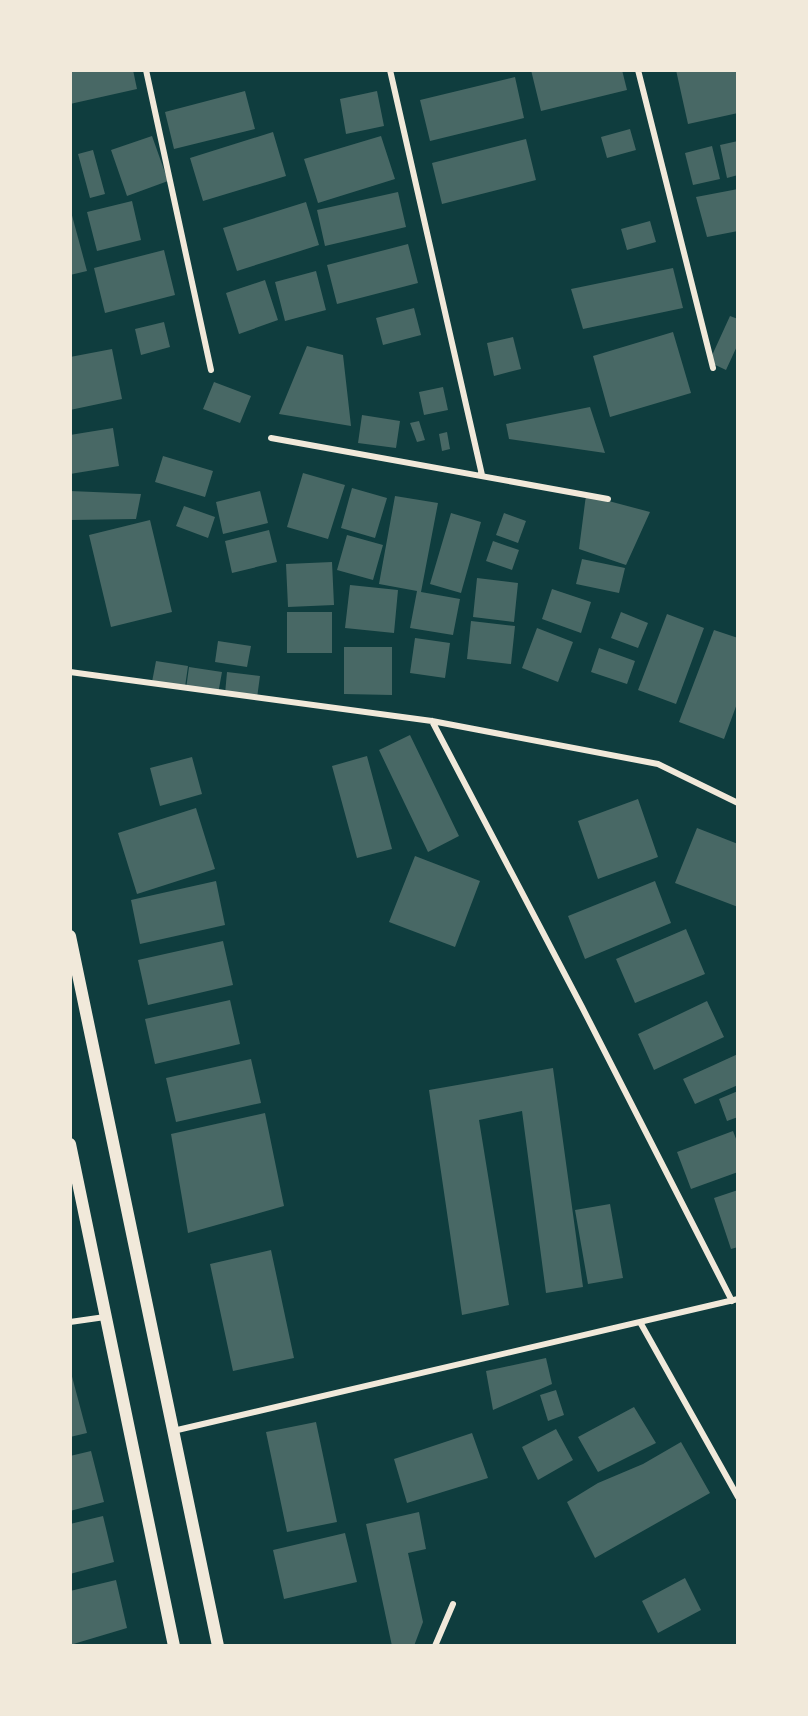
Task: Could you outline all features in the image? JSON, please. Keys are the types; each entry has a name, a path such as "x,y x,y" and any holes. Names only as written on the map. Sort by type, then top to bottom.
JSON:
{"main road":[{"path":"70,936 218,1646"},
{"path":"70,1144 174,1646"}],"street":[{"path":"146,70 211,370"},
{"path":"390,70 482,475"},
{"path":"638,70 713,368"},
{"path":"271,438 608,499"},
{"path":"70,672 432,721 658,764 738,803"},
{"path":"172,1431 735,1300 432,721"},
{"path":"70,1322 106,1316"},
{"path":"640,1322 738,1497"},
{"path":"435,1646 453,1604"}],"building":[{"path":"70,70 133,70 137,89 70,104"},
{"path":"531,70 622,70 627,90 541,111"},
{"path":"676,70 738,70 738,113 688,124"},
{"path":"515,77 524,118 430,141 420,100"},
{"path":"245,91 255,129 174,149 165,112"},
{"path":"377,91 384,126 346,134 340,99"},
{"path":"630,129 636,150 607,158 601,137"},
{"path":"273,132 286,176 203,201 190,158"},
{"path":"152,136 168,181 127,196 111,150"},
{"path":"381,136 395,179 318,203 304,159"},
{"path":"526,139 536,180 442,204 432,163"},
{"path":"738,141 738,175 727,178 720,145"},
{"path":"712,146 720,179 693,185 685,153"},
{"path":"93,150 105,194 90,198 78,154"},
{"path":"738,189 738,231 707,237 696,197"},
{"path":"398,192 406,227 325,246 317,210"},
{"path":"132,201 141,240 97,251 87,212"},
{"path":"306,202 319,245 237,271 223,228"},
{"path":"70,208 87,271 70,275"},
{"path":"650,221 656,242 627,250 621,229"},
{"path":"408,244 418,283 337,304 327,265"},
{"path":"164,250 175,295 105,313 94,268"},
{"path":"673,268 683,308 583,329 571,289"},
{"path":"316,271 326,310 285,321 275,282"},
{"path":"265,280 278,320 239,334 226,293"},
{"path":"414,308 421,335 383,345 376,318"},
{"path":"730,316 738,319 738,344 726,370 709,362"},
{"path":"164,322 170,347 141,355 135,329"},
{"path":"673,332 691,393 610,417 593,356"},
{"path":"513,337 521,369 494,376 487,343"},
{"path":"307,346 343,355 351,426 279,414"},
{"path":"112,349 122,399 70,410 70,357"},
{"path":"214,382 251,396 240,423 203,409"},
{"path":"443,387 448,410 424,415 419,392"},
{"path":"590,407 605,453 509,439 506,424"},
{"path":"362,415 400,421 396,448 358,443"},
{"path":"419,421 425,440 417,442 410,423"},
{"path":"113,428 119,466 70,474 70,435"},
{"path":"447,432 450,449 442,451 439,434"},
{"path":"163,456 213,471 205,497 155,482"},
{"path":"303,473 345,485 328,539 287,527"},
{"path":"352,488 387,498 375,538 341,528"},
{"path":"70,491 141,494 136,519 70,520"},
{"path":"260,491 268,523 223,534 216,502"},
{"path":"586,495 650,512 626,565 579,549"},
{"path":"395,496 438,503 421,592 460,599 453,635 410,628 417,591 379,584"},
{"path":"184,506 215,517 208,538 176,526"},
{"path":"451,513 481,522 461,593 430,584"},
{"path":"504,513 526,521 518,543 496,535"},
{"path":"150,520 172,612 111,627 89,535"},
{"path":"269,530 277,562 232,573 225,541"},
{"path":"347,535 383,545 373,580 337,570"},
{"path":"493,541 519,550 512,570 486,561"},
{"path":"582,559 625,568 619,593 576,584"},
{"path":"332,562 334,605 288,607 286,564"},
{"path":"477,578 518,583 514,622 473,617"},
{"path":"350,585 398,590 394,633 345,628"},
{"path":"552,589 591,602 581,633 542,619"},
{"path":"287,612 332,612 332,653 287,653"},
{"path":"621,612 648,623 638,648 611,638"},
{"path":"667,614 704,628 676,704 638,690"},
{"path":"471,621 515,626 511,664 467,659"},
{"path":"537,628 573,642 558,682 522,668"},
{"path":"714,630 738,638 738,701 724,739 679,722"},
{"path":"415,638 450,643 445,678 410,673"},
{"path":"218,641 251,646 247,667 215,662"},
{"path":"344,647 392,647 392,695 344,694"},
{"path":"599,648 635,661 627,684 591,672"},
{"path":"156,661 188,666 185,687 152,682"},
{"path":"189,667 222,672 218,694 186,689"},
{"path":"227,672 260,676 257,698 225,694"},
{"path":"410,735 459,836 428,852 379,750"},
{"path":"367,756 392,849 357,858 332,766"},
{"path":"192,757 202,794 160,806 150,768"},
{"path":"638,799 658,857 598,879 578,821"},
{"path":"196,808 215,869 137,894 118,833"},
{"path":"697,828 738,844 738,907 675,883"},
{"path":"415,856 480,881 455,947 389,922"},
{"path":"216,881 225,925 140,944 131,900"},
{"path":"655,881 671,923 585,959 568,916"},
{"path":"686,929 705,974 635,1003 616,959"},
{"path":"223,941 233,985 148,1005 138,960"},
{"path":"230,1000 240,1044 155,1064 145,1019"},
{"path":"707,1001 724,1037 654,1070 638,1034"},
{"path":"738,1054 738,1085 695,1104 683,1079"},
{"path":"251,1059 261,1103 176,1122 166,1078"},
{"path":"553,1068 583,1287 546,1293 522,1111 479,1120 509,1305 462,1315 429,1090"},
{"path":"738,1091 738,1117 727,1121 719,1099"},
{"path":"265,1113 284,1206 188,1233 171,1134"},
{"path":"733,1131 738,1144 738,1172 691,1189 677,1152"},
{"path":"738,1190 738,1247 731,1249 714,1198"},
{"path":"610,1204 623,1278 588,1284 575,1210"},
{"path":"271,1250 294,1358 233,1371 210,1264"},
{"path":"546,1358 552,1384 493,1410 486,1371"},
{"path":"70,1369 87,1433 70,1437"},
{"path":"556,1390 564,1415 548,1421 540,1395"},
{"path":"634,1407 656,1443 598,1472 578,1437"},
{"path":"316,1422 337,1522 287,1532 266,1432"},
{"path":"556,1429 573,1460 538,1480 522,1447"},
{"path":"472,1433 488,1478 407,1503 394,1459"},
{"path":"681,1442 710,1493 595,1558 567,1502 598,1483 643,1464"},
{"path":"91,1451 104,1502 70,1511 70,1456"},
{"path":"419,1512 426,1549 408,1553 423,1622 414,1646 392,1646 366,1524"},
{"path":"103,1516 114,1562 70,1574 70,1524"},
{"path":"345,1533 357,1582 284,1599 273,1550"},
{"path":"685,1578 701,1610 658,1633 642,1601"},
{"path":"116,1580 127,1628 70,1645 70,1591"}]}
